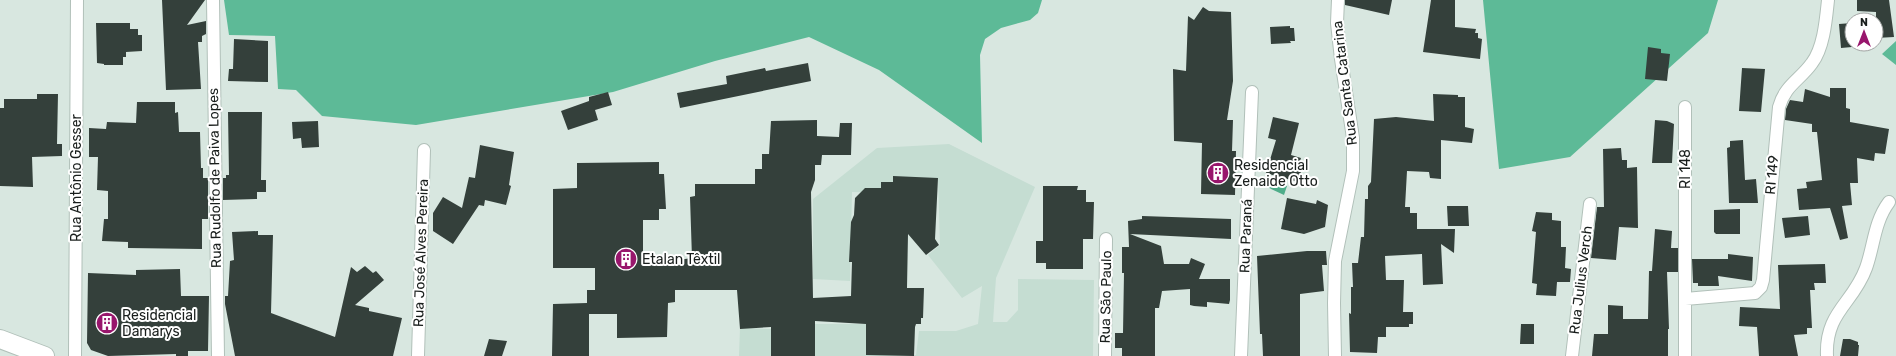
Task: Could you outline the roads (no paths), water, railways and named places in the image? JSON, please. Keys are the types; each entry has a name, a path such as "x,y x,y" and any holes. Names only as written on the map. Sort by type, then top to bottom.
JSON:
{"main road":[{"path":"0,339 45,356"}],"street":[{"name":"Rua Antônio Gesser","path":"75,356 77,0"},
{"name":"Rua Rudolfo de Paiva Lopes","path":"213,0 218,356"},
{"name":"Rua Santa Catarina","path":"1335,356 1335,262 1353,171 1353,138 1337,23 1338,0"},
{"name":"RI 149","path":"1685,299 1755,293 1761,287 1764,280 1779,107 1786,89 1812,64 1818,54 1828,0"},
{"name":"Rua Paraná","path":"1241,356 1252,92"},
{"name":"RI 148","path":"1685,107 1685,356"},
{"name":"Rua José Alves Pereira","path":"418,356 424,150"},
{"path":"1827,356 1828,334 1833,320 1866,269 1879,218 1889,202"},
{"name":"Rua Julius Verch","path":"1572,356 1590,204"},
{"name":"Rua São Paulo","path":"1105,356 1106,239"}],"place":[{"name":"Residencial Zenaide Otto","path":"1218,173"},
{"name":"Etalan Têxtil","path":"626,259"},
{"name":"Residencial Damarys","path":"107,323"}]}
